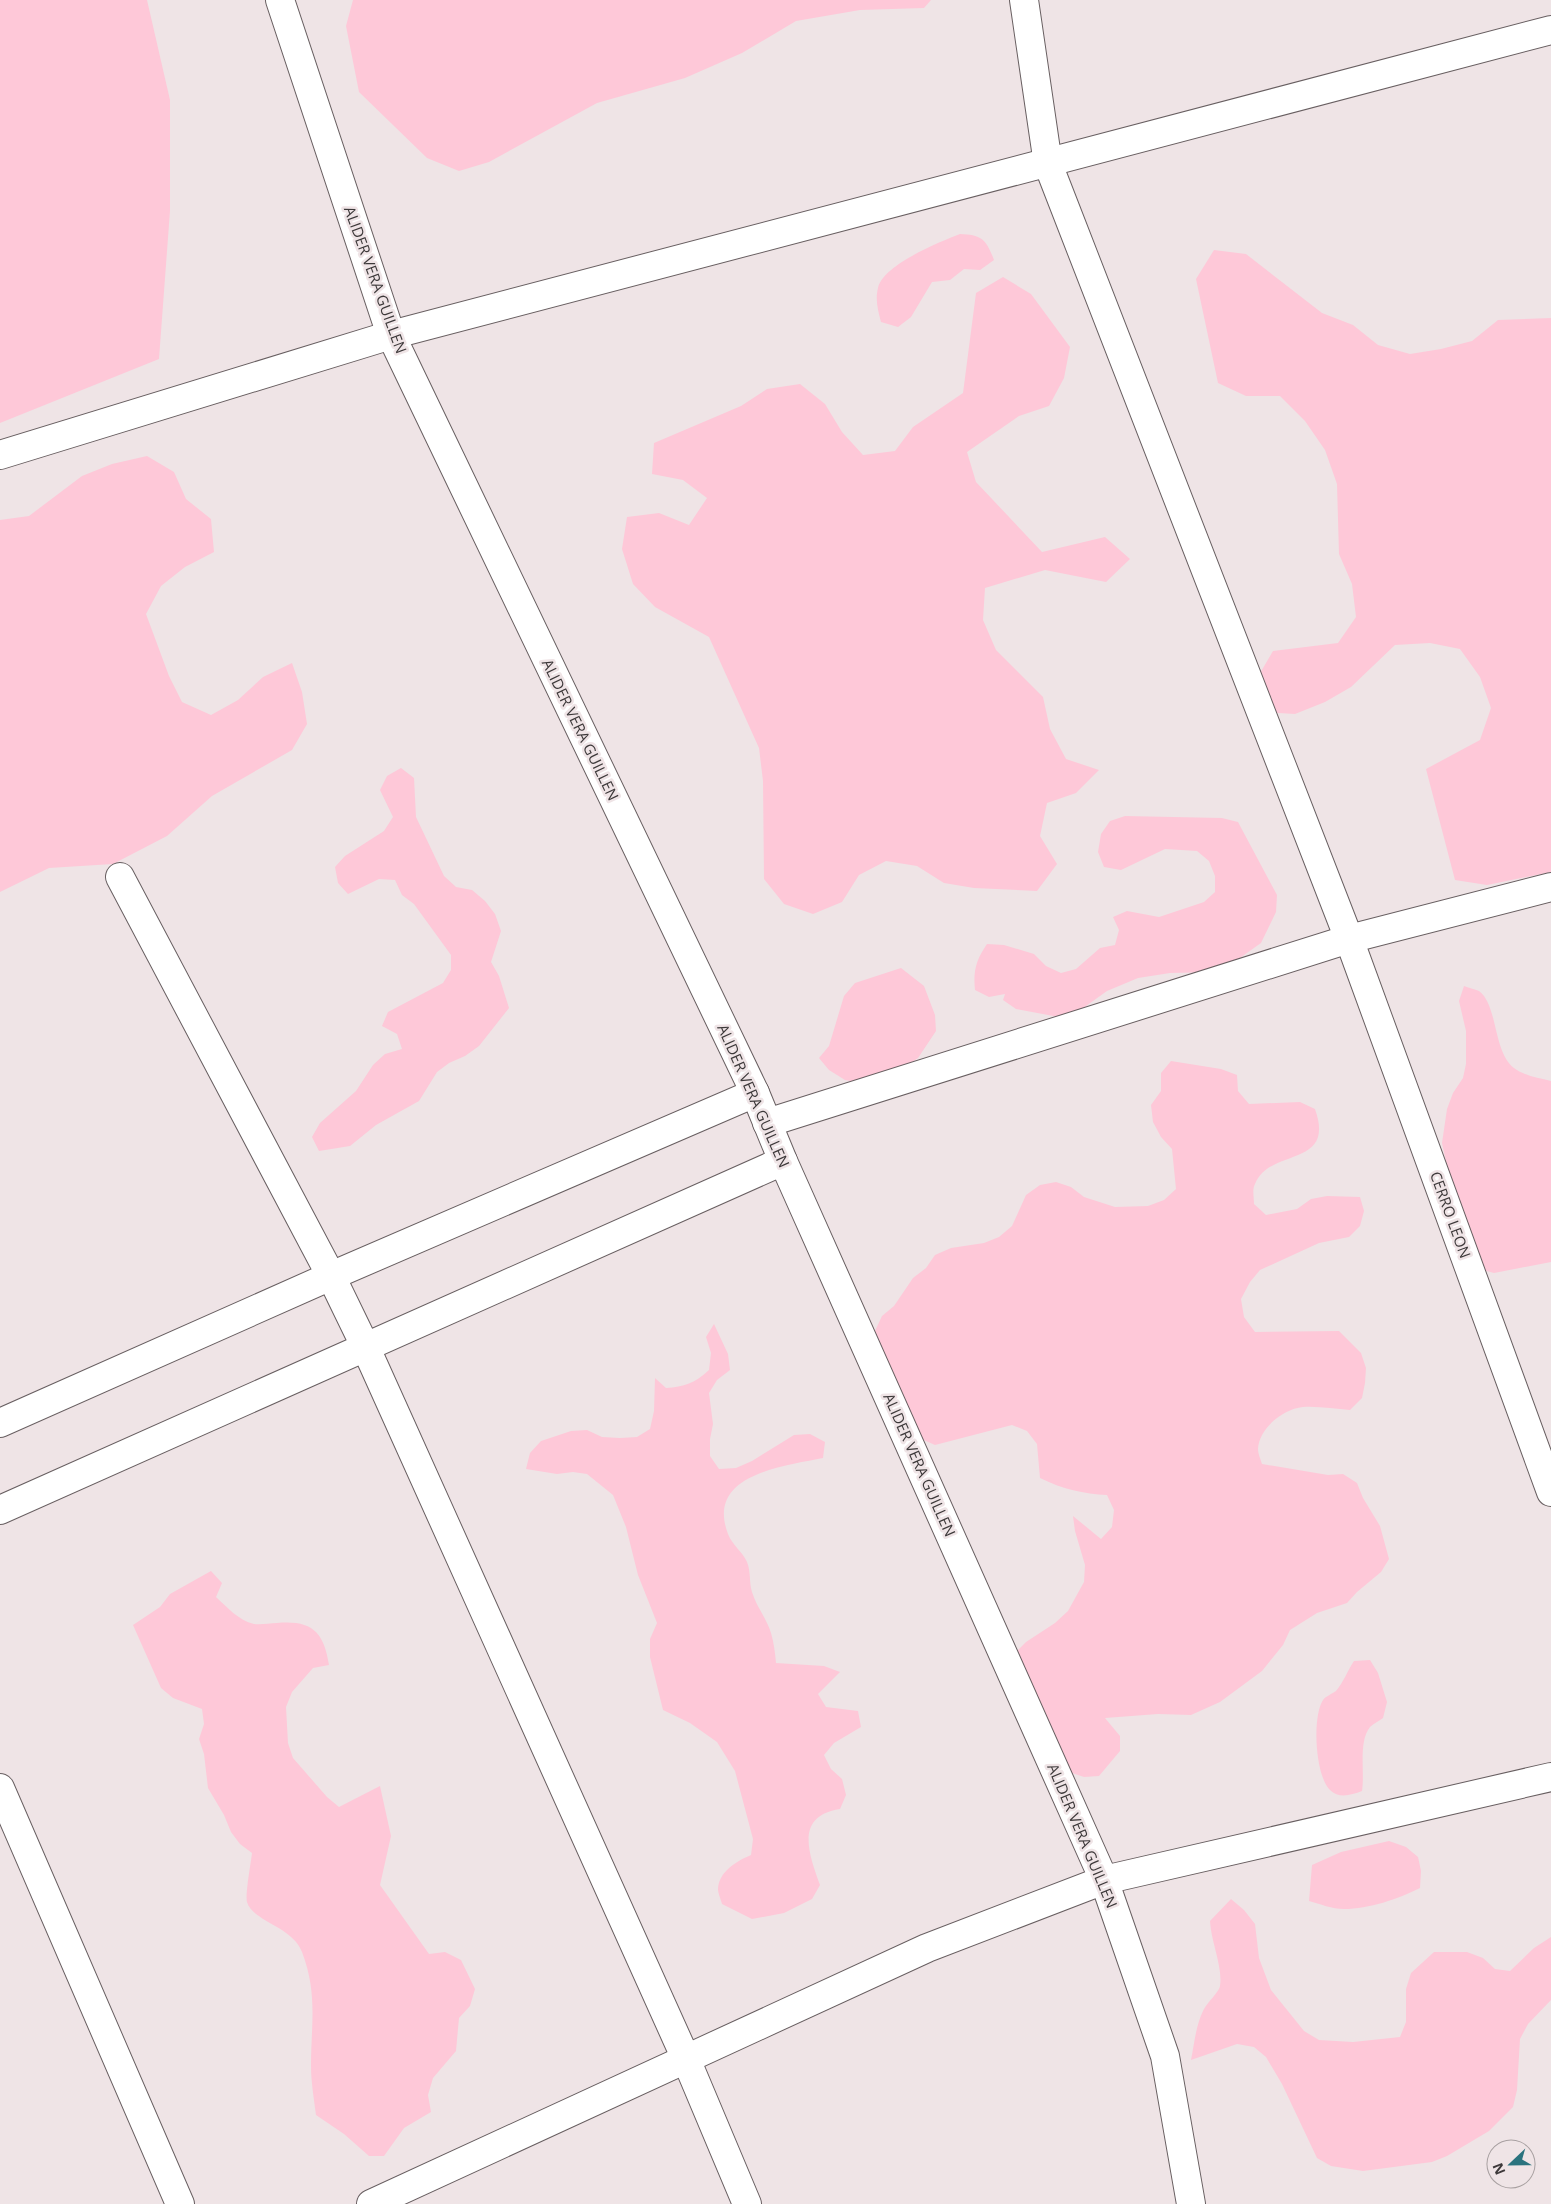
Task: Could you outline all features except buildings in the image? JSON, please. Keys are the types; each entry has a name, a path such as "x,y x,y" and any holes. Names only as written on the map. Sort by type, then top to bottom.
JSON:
{"street":[{"name":"ALIDER VERA GUILLEN","path":"280,0 391,336 755,1093 783,1161 1104,1880 1165,2056 1191,2204"},
{"name":"CERRO LEON","path":"1024,0 1048,164 1349,939 1551,1492"},
{"path":"0,455 391,336 1551,30"},
{"path":"120,878 331,1276 365,1346 686,2059 747,2204"},
{"path":"767,1123 1349,939 1551,887"},
{"path":"0,1423 331,1276 755,1093"},
{"path":"0,1510 783,1161"},
{"path":"372,2204 927,1948 1104,1880 1551,1777"},
{"path":"0,1788 180,2204"}],"shaded area":[{"path":"0,0 147,0 170,100 170,211 159,359 0,423"},
{"path":"353,0 931,0 924,8 860,10 796,21 742,53 685,78 597,103 489,162 459,171 427,158 359,92 346,26"},
{"path":"960,234 978,237 986,243 994,260 980,270 964,269 950,280 932,282 911,317 898,327 881,322 877,297 882,279 913,255"},
{"path":"1214,250 1246,254 1322,313 1353,325 1378,345 1410,354 1472,341 1498,320 1551,318 1551,872 1487,885 1455,880 1426,769 1480,740 1491,708 1480,677 1460,649 1430,643 1395,645 1351,687 1325,702 1295,714 1262,712 1256,680 1273,651 1338,643 1356,617 1352,584 1339,554 1337,484 1325,450 1305,421 1280,396 1246,396 1218,383 1196,279"},
{"path":"1003,277 1031,294 1070,347 1064,378 1049,406 1019,416 967,452 976,482 1042,552 1105,537 1130,559 1106,582 1045,570 985,588 983,620 996,650 1043,697 1050,729 1066,759 1099,770 1076,793 1047,803 1040,836 1057,864 1037,891 974,888 944,883 917,866 886,861 859,875 842,902 813,914 784,904 764,879 763,781 759,748 709,637 655,607 633,584 622,549 627,517 659,513 689,525 707,498 683,480 652,474 654,443 741,406 767,389 800,384 825,404 842,432 863,455 895,451 913,427 963,393 976,293"},
{"path":"147,456 174,472 186,499 211,519 214,552 185,567 161,586 146,614 169,676 182,702 211,715 238,700 263,677 292,663 302,692 307,724 292,750 212,796 167,836 113,864 49,868 0,892 0,520 29,516 82,476 112,464"},
{"path":"401,768 414,778 416,817 444,876 456,887 472,890 485,901 495,914 501,931 491,962 499,976 509,1008 479,1046 437,1072 419,1101 376,1125 350,1146 319,1151 312,1137 320,1123 356,1091 373,1065 385,1054 402,1049 397,1034 382,1026 388,1012 443,983 451,970 451,955 414,904 402,895 395,880 379,879 348,894 338,883 335,867 345,856 384,831 393,817 380,790 387,776"},
{"path":"1125,816 1222,818 1238,822 1277,895 1276,912 1261,943 1220,972 1170,973 1138,978 1107,991 1079,1011 1064,1018 1016,1009 1003,1000 1005,994 989,997 975,990 974,977 976,966 987,944 1004,945 1034,954 1046,966 1061,973 1076,969 1100,948 1115,945 1119,930 1113,917 1127,911 1159,917 1204,902 1215,892 1215,876 1209,861 1197,851 1165,849 1121,870 1104,867 1098,852 1101,834 1110,821"},
{"path":"901,968 924,986 935,1015 936,1031 918,1058 905,1067 861,1083 845,1080 829,1070 819,1058 829,1046 844,996 855,983"},
{"path":"1464,986 1479,991 1485,998 1490,1007 1502,1051 1507,1061 1523,1073 1551,1081 1551,1262 1494,1273 1479,1269 1470,1253 1461,1205 1449,1175 1442,1143 1447,1109 1453,1093 1463,1078 1466,1064 1466,1031 1459,1001"},
{"path":"1171,1061 1221,1069 1237,1075 1238,1091 1249,1104 1300,1102 1315,1109 1319,1128 1317,1140 1309,1149 1274,1165 1263,1173 1254,1186 1254,1204 1266,1215 1297,1209 1311,1199 1327,1196 1360,1197 1364,1211 1360,1226 1349,1237 1319,1243 1260,1270 1250,1282 1241,1299 1244,1317 1255,1332 1339,1331 1361,1353 1366,1368 1365,1383 1362,1398 1350,1410 1303,1407 1288,1411 1267,1427 1259,1441 1258,1451 1262,1464 1328,1475 1343,1474 1357,1483 1363,1498 1380,1526 1389,1559 1381,1572 1347,1603 1317,1613 1290,1630 1283,1645 1262,1671 1220,1702 1191,1715 1158,1714 1105,1718 1120,1736 1120,1751 1099,1776 1084,1777 1069,1772 1014,1654 1026,1642 1055,1623 1068,1611 1084,1582 1085,1565 1075,1531 1073,1516 1101,1539 1112,1527 1114,1510 1107,1495 1073,1490 1040,1478 1037,1444 1027,1431 1012,1425 935,1445 919,1438 874,1348 875,1331 882,1316 894,1306 913,1278 926,1268 935,1255 951,1248 984,1243 999,1237 1012,1226 1026,1195 1040,1185 1056,1182 1071,1187 1084,1197 1115,1207 1148,1206 1164,1200 1176,1189 1172,1149 1161,1137 1153,1122 1151,1105 1161,1091 1161,1073"},
{"path":"714,1324 728,1354 730,1370 717,1380 709,1393 713,1424 710,1439 710,1456 719,1469 736,1468 752,1461 794,1435 810,1434 825,1442 823,1458 788,1465 752,1476 738,1486 728,1498 724,1514 728,1534 747,1562 752,1592 771,1633 776,1663 824,1666 840,1672 818,1694 826,1707 858,1711 861,1727 834,1743 824,1755 831,1769 842,1779 846,1795 840,1809 825,1813 816,1819 811,1828 809,1849 820,1885 812,1899 784,1913 752,1919 722,1904 718,1891 719,1883 725,1872 740,1860 751,1855 753,1839 735,1771 717,1742 690,1723 663,1710 650,1657 650,1639 657,1623 638,1575 626,1527 613,1495 587,1474 573,1472 557,1474 526,1469 530,1453 541,1441 571,1431 587,1430 602,1437 620,1438 637,1437 650,1429 654,1411 655,1378 666,1388 694,1381 709,1370 711,1353 706,1337"},
{"path":"211,1571 222,1583 216,1597 243,1620 254,1624 299,1624 308,1626 320,1636 329,1665 313,1668 292,1692 286,1707 288,1743 293,1758 327,1797 339,1807 380,1786 391,1836 380,1885 429,1954 445,1952 461,1960 475,1989 470,2006 459,2018 456,2051 433,2078 428,2095 431,2112 404,2128 384,2156 369,2156 344,2134 316,2115 311,2072 312,1995 302,1952 290,1936 257,1915 247,1902 247,1886 252,1853 240,1844 231,1832 224,1815 208,1788 204,1754 199,1739 204,1724 202,1709 173,1698 161,1688 133,1625 160,1607 170,1594"},
{"path":"1370,1660 1378,1673 1387,1702 1383,1718 1370,1727 1366,1733 1363,1749 1362,1791 1349,1795 1337,1795 1325,1783 1321,1772 1317,1746 1317,1719 1323,1700 1339,1688 1354,1661"},
{"path":"1389,1841 1406,1847 1418,1857 1421,1871 1420,1888 1383,1903 1354,1909 1335,1908 1309,1901 1312,1865 1341,1852"},
{"path":"1231,1899 1244,1910 1255,1924 1259,1958 1271,1990 1304,2031 1319,2040 1353,2042 1400,2037 1406,2022 1406,1989 1411,1973 1434,1952 1467,1952 1483,1958 1495,1969 1510,1971 1534,1948 1551,1937 1551,2000 1528,2024 1520,2039 1517,2090 1513,2107 1489,2131 1447,2156 1432,2162 1363,2171 1331,2166 1317,2158 1282,2084 1266,2057 1254,2047 1237,2044 1191,2060 1201,2017 1220,1986 1220,1971 1210,1921"}]}
